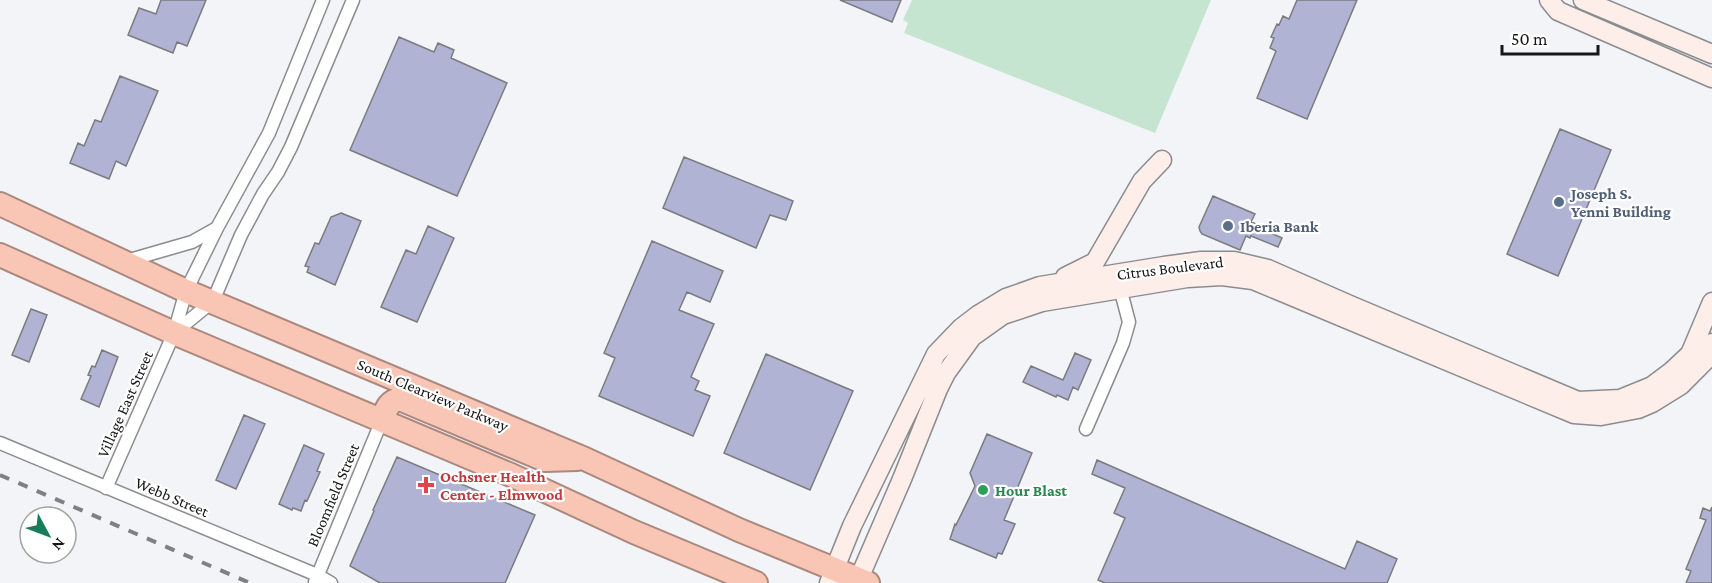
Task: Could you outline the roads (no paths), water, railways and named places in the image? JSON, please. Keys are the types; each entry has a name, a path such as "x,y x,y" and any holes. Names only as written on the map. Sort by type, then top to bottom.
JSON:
{"highway":[{"name":"South Clearview Parkway","path":"0,204 186,291 585,459 832,576 861,582"},
{"path":"0,255 174,333 511,475 634,532 756,583"},
{"path":"382,420 389,404 400,399 545,460 585,459"}],"street":[{"name":"Village East Street","path":"106,488 174,333 186,291 268,133 323,0"},
{"path":"174,333 213,302 241,235 291,147 353,0"},
{"path":"1550,0 1558,11 1703,71 1712,78"},
{"path":"1583,0 1712,54"},
{"path":"1049,285 1095,262 1142,181 1162,160"},
{"path":"123,262 192,242 217,228"},
{"name":"Citrus Boulevard","path":"832,576 852,526 936,354 961,328 978,315 1006,298 1040,286 1201,261 1233,261 1268,269 1578,401 1620,399 1652,386 1690,354 1712,302"},
{"name":"Citrus Boulevard","path":"861,582 946,373 972,337 1003,315 1042,302 1198,277 1222,276 1253,280 1574,414 1601,416 1638,409 1682,385 1705,361 1712,343"},
{"path":"1086,429 1123,343 1129,322 1120,288"},
{"name":"Bloomfield Street","path":"316,579 382,420"},
{"name":"Webb Street","path":"0,443 316,579 331,583"}],"railway":[{"path":"0,475 250,583"}],"place":[{"name":"Joseph S. Yenni Building","path":"1559,202"},
{"name":"Iberia Bank","path":"1228,226"},
{"name":"Ochsner Health Center - Elmwood","path":"426,485"},
{"name":"Hour Blast","path":"983,490"}]}
